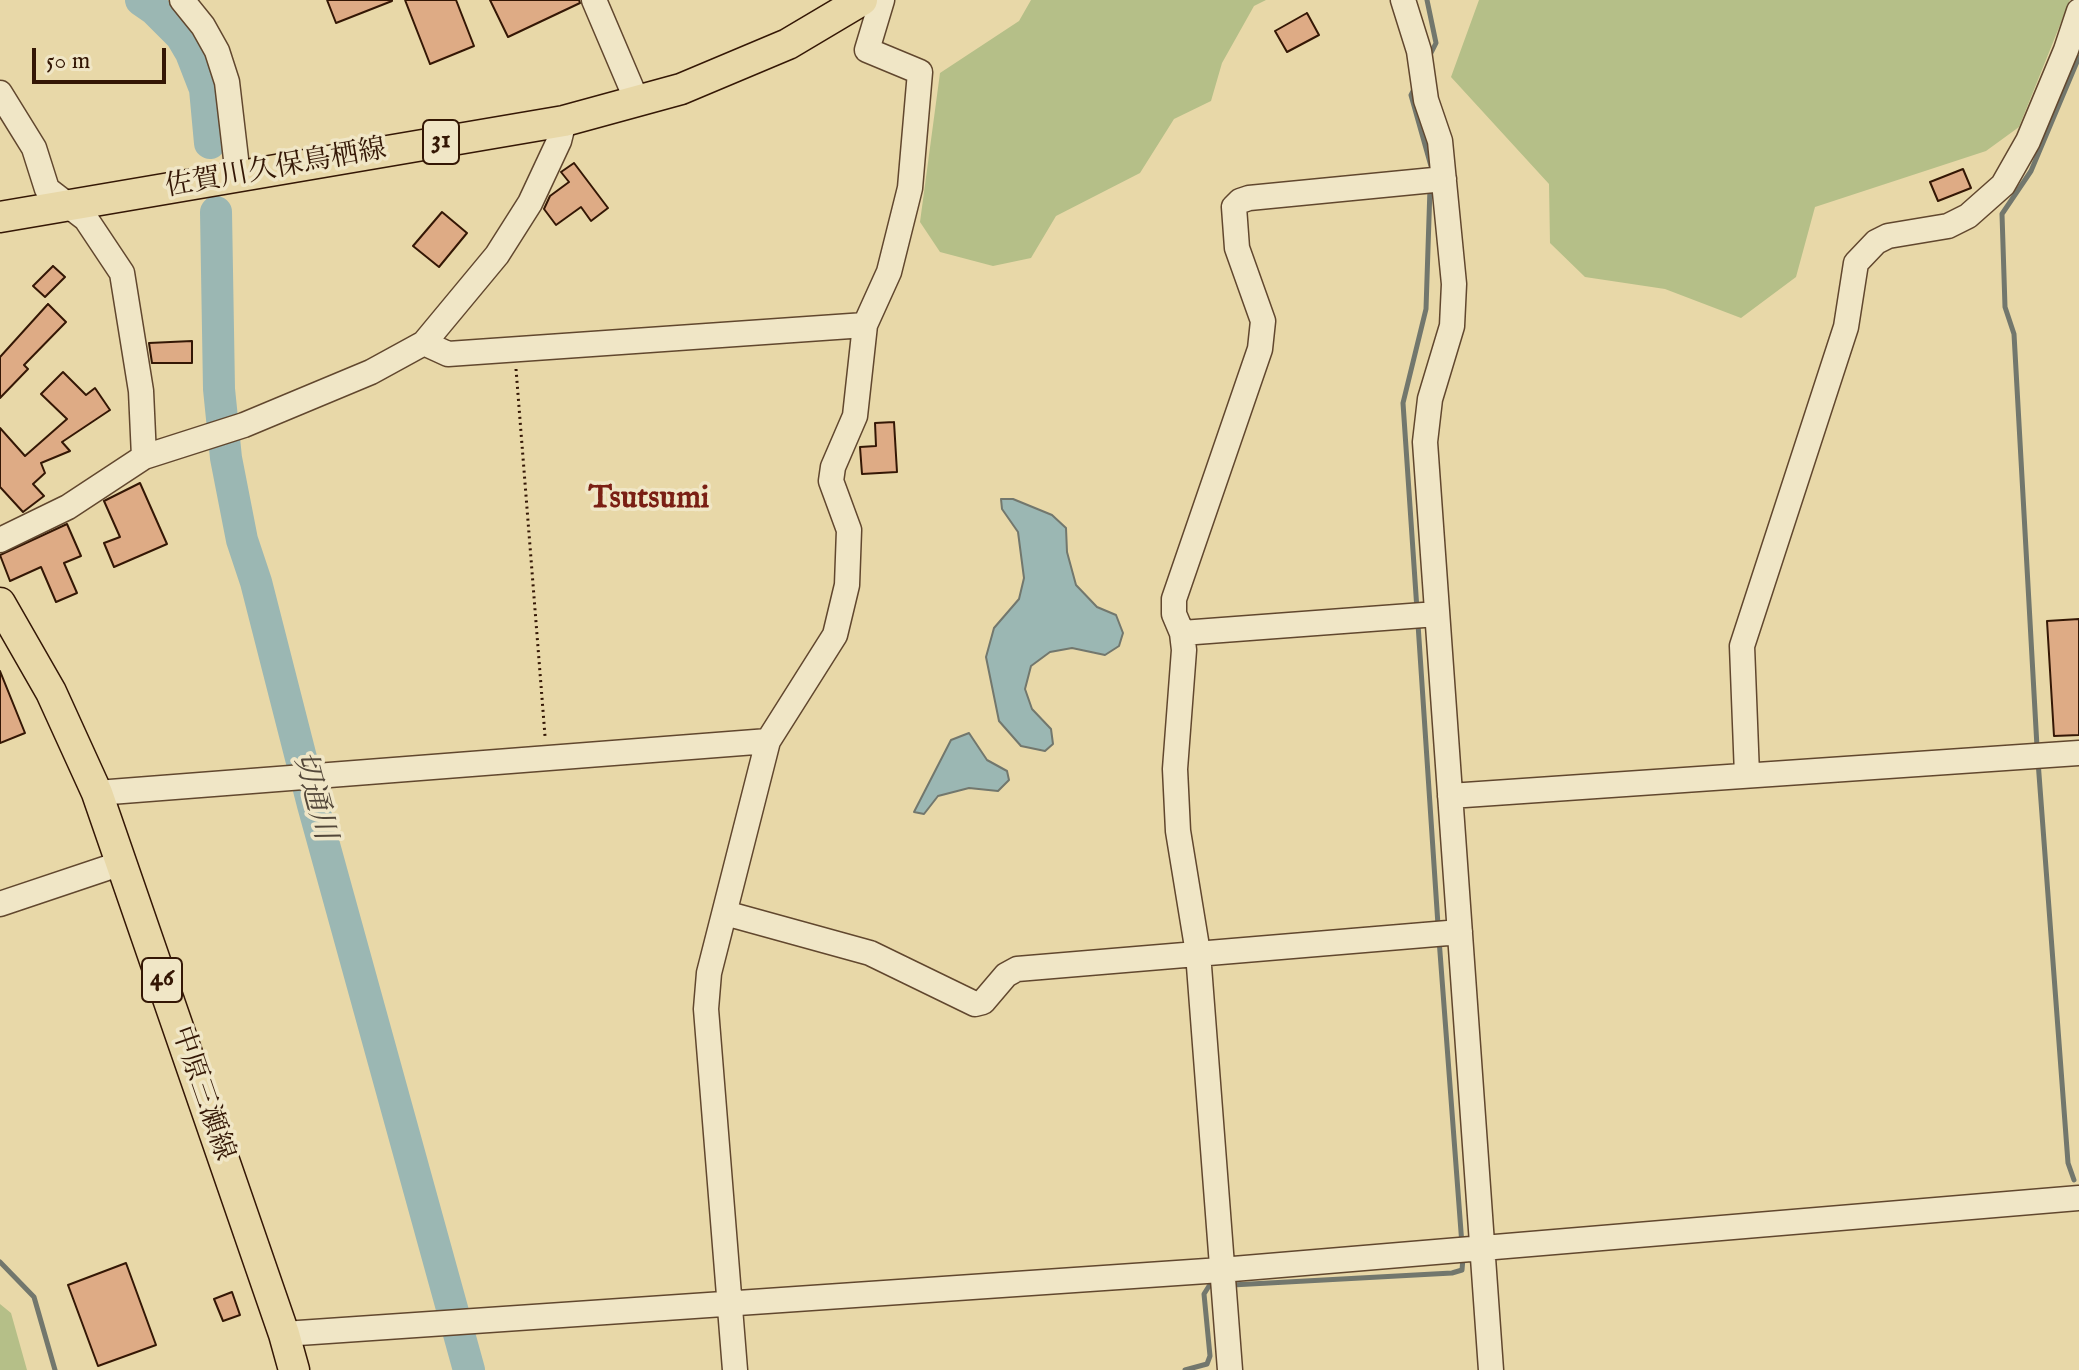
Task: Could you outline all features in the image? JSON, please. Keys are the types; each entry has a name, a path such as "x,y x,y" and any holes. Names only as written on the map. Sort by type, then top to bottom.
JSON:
{"main road":[{"name":"佐賀川久保鳥栖線","path":"0,217 564,121 681,89 788,44 862,0"},
{"name":"中原三瀬線","path":"0,603 51,692 97,793 294,1370"}],"street":[{"path":"182,0 203,26 217,51 227,82 236,159 234,177"},
{"path":"594,0 637,101"},
{"path":"735,1370 706,1009 709,973 768,741 835,635 845,597 849,530 831,481 833,467 855,416 865,325 889,272 910,188 920,72 867,50 882,0"},
{"path":"1403,0 1419,51 1426,100 1440,141 1432,180 1451,242 1452,326 1430,399 1425,442 1491,1370"},
{"path":"1747,775 1742,646 1846,327 1856,263 1876,242 1888,236 1948,226 1968,216 2003,185 2072,51 2079,11"},
{"path":"0,93 34,148 47,189 86,219 122,273 141,391 144,457"},
{"path":"0,540 68,507 144,457 244,425 371,372 424,343 497,255 530,203 559,141 564,121"},
{"path":"1230,1370 1198,953 1178,831 1175,769 1183,681 1182,633 1174,614 1174,599 1260,349 1263,321 1237,248 1234,207 1249,198 1432,180"},
{"path":"424,343 448,354 865,325"},
{"path":"1182,633 1437,614"},
{"path":"97,793 768,741"},
{"path":"1450,796 2079,753"},
{"path":"0,904 122,863"},
{"path":"725,913 870,953 975,1004 983,1002 1006,975 1017,969 1460,932"},
{"path":"284,1334 1221,1270 2079,1198"}],"path":[{"path":"515,349 547,758"}],"green space":[{"path":"1031,0 1266,0 1254,6 1222,63 1211,101 1174,119 1140,173 1056,216 1031,258 993,266 940,252 920,222 940,73 1019,21"},
{"path":"1479,0 2070,0 2019,127 1986,151 1815,207 1796,277 1741,318 1665,289 1585,277 1550,243 1549,184 1451,77"},
{"path":"0,1304 11,1313 27,1370 0,1370"}],"water":[{"path":"1001,499 1013,499 1052,515 1066,528 1067,552 1076,585 1097,607 1116,615 1123,633 1119,646 1105,655 1072,648 1050,652 1031,666 1025,689 1032,709 1051,729 1053,744 1045,751 1021,746 999,721 986,657 994,628 1019,599 1024,578 1018,532 1002,509"},
{"path":"969,733 987,760 1007,771 1009,780 998,791 969,788 938,796 924,814 914,812 951,740"}],"building":[{"path":"327,0 392,0 392,1 336,23"},
{"path":"405,0 456,0 474,46 430,64"},
{"path":"490,0 579,0 580,3 508,37"},
{"path":"1307,13 1319,35 1287,52 1275,31"},
{"path":"574,163 608,208 591,221 581,207 556,225 544,209 550,196 569,182 561,172"},
{"path":"1963,169 1971,188 1938,201 1930,182"},
{"path":"442,212 467,233 439,267 413,246"},
{"path":"53,266 65,277 45,297 33,286"},
{"path":"48,304 66,322 24,365 28,369 0,398 0,357"},
{"path":"192,341 192,363 152,363 149,343"},
{"path":"63,372 86,395 95,388 110,410 62,442 70,451 41,463 45,473 33,484 44,496 23,512 0,487 0,428 25,456 67,419 41,394"},
{"path":"894,422 897,472 862,474 860,447 876,446 875,423"},
{"path":"140,483 167,544 114,567 104,543 120,537 104,501"},
{"path":"67,524 81,556 64,563 77,593 56,602 41,567 10,581 0,555"},
{"path":"2079,619 2079,735 2054,736 2047,621"},
{"path":"0,671 25,733 0,743"},
{"path":"126,1263 156,1345 98,1366 68,1285"},
{"path":"232,1292 240,1315 223,1321 214,1299"}],"waterway":[{"name":"切通川","path":"141,0 181,36 191,53 205,89 210,143"},
{"path":"1427,0 1436,43 1429,57"},
{"path":"2037,747 2014,334 2005,307 2002,214 2031,171 2079,57"},
{"path":"1415,87 1411,95 1431,166"},
{"path":"1417,610 1403,403 1426,309 1430,188"},
{"name":"切通川","path":"216,212 219,389 226,458 242,540 256,582 313,805 469,1370"},
{"path":"1418,624 1438,925"},
{"path":"2038,761 2068,1163 2074,1180"},
{"path":"1439,939 1462,1245"},
{"path":"1232,1285 1452,1273 1462,1270 1463,1258"},
{"path":"0,1262 34,1297 55,1370"},
{"path":"1185,1370 1207,1364 1210,1356 1204,1294 1209,1286 1218,1286"}],"district":[{"name":"Tsutsumi","path":"649,500"}]}
